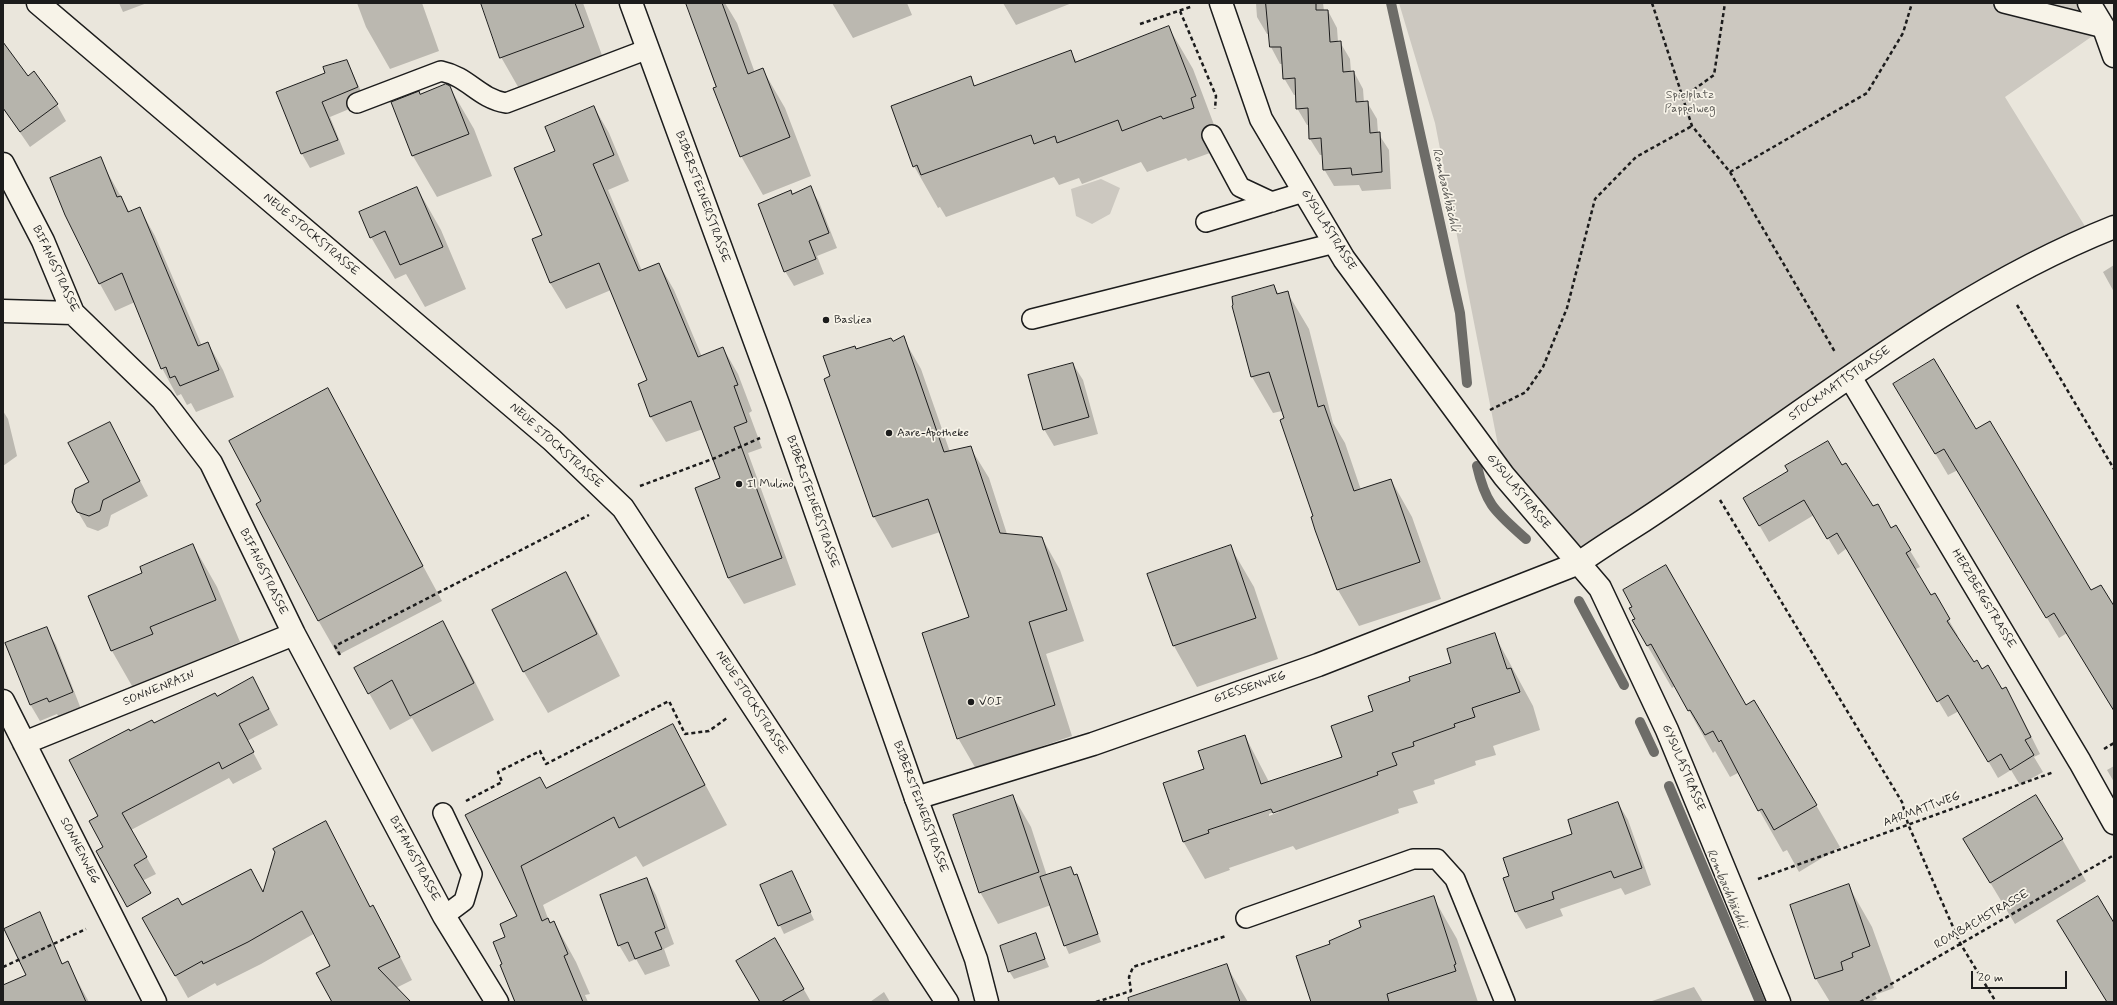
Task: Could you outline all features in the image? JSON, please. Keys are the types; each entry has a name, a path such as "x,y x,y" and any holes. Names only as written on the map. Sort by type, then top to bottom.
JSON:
{"street":[{"name":"NEUE STOCKSTRASSE","path":"38,3 552,440 623,508 947,1002"},
{"name":"BIBERSTEINERSTRASSE","path":"631,3 780,410 916,798 976,959 987,1002"},
{"name":"GYSULASTRASSE","path":"1221,3 1261,119 1344,259 1504,476 1600,588 1667,730 1779,1002"},
{"path":"2089,3 2109,25 2114,56"},
{"name":"BIFANGSTRASSE","path":"3,164 43,241 73,313 162,399 211,463 294,634 444,916 497,1002"},
{"name":"STOCKMATTSTRASSE","path":"1579,563 1606,543 1707,477 1924,325 2002,281 2091,236 2114,227"},
{"path":"3,311 73,313"},
{"name":"HERZBERGSTRASSE","path":"1850,376 2080,762 2114,823"},
{"name":"GIESSENWEG","path":"916,798 1093,744 1318,665 1579,563"},
{"name":"SONNENRAIN","path":"24,743 294,634"},
{"name":"SONNENWEG","path":"3,701 155,1002"}],"lane":[{"path":"2004,3 2109,25"},
{"path":"357,103 441,71 455,74 492,101 506,103 648,49"},
{"path":"1212,135 1240,187 1272,202"},
{"path":"1206,222 1304,192"},
{"path":"1032,319 1335,244"},
{"path":"443,812 472,874 464,901 444,916"},
{"path":"1246,918 1413,859 1437,859 1455,879 1505,1002"}],"path":[{"path":"1652,3 1692,126 1730,172 1850,376"},
{"path":"1682,98 1714,76 1725,3"},
{"path":"1730,172 1867,93 1903,33 1912,3"},
{"path":"1140,24 1198,5"},
{"path":"1180,11 1216,96 1212,135"},
{"path":"1464,422 1526,392 1543,367 1567,308 1595,199 1636,157 1692,126"},
{"path":"2002,281 2114,469"},
{"path":"641,485 715,458 749,441"},
{"path":"1707,477 1902,802 1908,824 1960,943 1996,1002"},
{"path":"341,658 335,646 569,527 592,513"},
{"path":"443,812 502,782 498,772 540,752 546,764 669,701 685,734 709,731 729,717"},
{"name":"AARMATTWEG","path":"1733,888 2080,762 2114,743"},
{"name":"ROMBACHSTRASSE","path":"1860,1002 2114,855"},
{"path":"3,967 112,917"},
{"path":"1096,1002 1131,991 1129,977 1133,967 1243,930 1246,918"}],"green space":[{"name":"Spielplatz Pappelweg","path":"1399,3 2089,3 2104,28 2005,97 2091,236 2002,281 1579,563 1504,476 1435,123"},
{"path":"1101,179 1120,188 1110,214 1092,224 1076,216 1071,189"}],"building":[{"path":"481,3 575,3 584,27 500,58"},
{"path":"686,3 722,3 748,74 763,68 790,137 740,157 713,88 716,87"},
{"path":"1266,3 1316,3 1316,10 1328,10 1330,42 1341,41 1343,72 1354,71 1356,102 1368,101 1370,133 1380,132 1382,172 1352,175 1351,168 1323,170 1321,138 1309,139 1308,108 1296,109 1295,78 1283,79 1281,47 1270,47"},
{"path":"1169,26 1196,96 1191,98 1194,108 1163,119 1161,116 1122,131 1118,120 1057,143 1055,136 1034,144 1031,135 921,175 917,165 913,167 891,106 971,76 974,86 1071,50 1075,62"},
{"path":"3,42 28,76 34,71 58,104 20,132 3,108"},
{"path":"347,60 358,87 322,102 338,140 301,154 276,92 325,73 323,67"},
{"path":"446,84 450,86 469,134 412,156 391,102 419,91 420,94"},
{"path":"594,106 614,155 593,164 639,271 659,263 698,357 723,347 738,385 734,386 747,422 734,427 782,558 728,578 695,488 720,478 691,401 650,417 638,384 647,380 599,263 550,283 532,239 542,235 514,168 555,151 545,127"},
{"path":"101,157 117,197 121,196 128,212 140,207 198,346 208,342 219,370 180,386 175,376 170,378 166,367 161,369 122,273 99,284 65,215 50,178"},
{"path":"811,186 829,233 809,241 816,259 784,272 758,204 791,190 792,194"},
{"path":"417,187 443,247 400,265 385,231 370,238 359,212"},
{"path":"1274,285 1277,294 1288,291 1318,407 1324,405 1354,491 1391,479 1420,562 1337,590 1315,530 1311,517 1313,516 1280,420 1284,418 1269,372 1251,377 1232,306 1232,297"},
{"path":"904,336 944,452 971,446 1000,533 1042,537 1067,610 1029,622 1055,705 957,739 922,633 969,617 928,499 873,517 824,379 830,376 823,356 855,346 856,349 891,338 893,341"},
{"path":"1934,359 1976,429 1990,421 2091,590 2101,585 2114,606 2114,711 2054,613 2046,618 1944,449 1935,454 1893,384"},
{"path":"1073,363 1089,417 1043,430 1028,375"},
{"path":"328,388 423,566 318,621 256,504 261,501 229,441"},
{"path":"110,422 140,481 103,500 100,511 89,516 77,512 72,502 75,489 89,482 68,443"},
{"path":"1828,441 1842,465 1846,463 1873,506 1878,504 1891,528 1896,525 1911,550 1906,553 1931,595 1935,593 1950,619 1947,621 1974,662 1977,660 1982,669 1988,665 2002,689 2006,687 2031,737 2025,740 2034,755 2010,770 2001,754 1988,762 1948,695 1937,702 1837,533 1827,539 1804,500 1759,526 1743,498 1788,471 1785,466"},
{"path":"193,544 216,600 150,627 153,634 111,651 88,596 142,573 140,567"},
{"path":"1231,545 1256,618 1173,646 1147,574"},
{"path":"1666,565 1746,705 1754,700 1817,805 1774,830 1762,809 1758,811 1721,740 1719,742 1713,731 1705,735 1690,710 1688,711 1651,644 1647,646 1632,620 1635,619 1629,608 1632,607 1623,590"},
{"path":"566,572 597,634 523,672 492,610"},
{"path":"443,621 474,683 410,716 392,680 368,694 354,668"},
{"path":"47,627 73,692 49,702 47,698 30,705 5,643"},
{"path":"1495,633 1507,669 1511,668 1520,692 1472,708 1475,717 1454,724 1455,727 1413,742 1414,746 1392,753 1397,765 1377,772 1378,775 1273,813 1271,809 1208,830 1209,833 1183,842 1163,783 1204,769 1198,751 1245,735 1261,784 1342,757 1331,726 1373,711 1368,696 1410,681 1409,677 1451,663 1447,649"},
{"path":"253,677 269,709 239,724 254,752 222,769 219,762 122,813 147,857 134,865 151,893 127,907 96,851 103,847 89,821 98,816 69,760 129,729 130,731 152,720 154,723 215,693 217,696"},
{"path":"673,724 705,785 619,828 614,817 521,866 542,921 548,918 550,923 554,921 568,954 564,956 583,1002 515,1002 500,965 502,964 493,942 505,937 500,924 517,916 465,815 540,777 546,788"},
{"path":"1013,795 1039,872 979,893 953,815"},
{"path":"2036,795 2063,839 1990,883 1963,839"},
{"path":"1618,802 1642,868 1614,878 1611,871 1552,892 1554,899 1515,912 1503,878 1509,876 1503,858 1572,834 1568,820"},
{"path":"326,821 370,907 373,905 400,957 378,968 411,1002 332,1002 316,973 330,966 302,911 248,942 203,964 202,961 175,976 142,918 178,898 182,905 251,869 263,892 275,852 273,849"},
{"path":"1071,867 1074,875 1077,874 1098,934 1064,946 1040,877"},
{"path":"792,871 811,912 778,926 760,885"},
{"path":"647,878 665,928 655,932 662,949 635,959 628,942 618,946 600,895"},
{"path":"1849,884 1870,946 1852,953 1853,957 1841,962 1843,970 1815,979 1790,905"},
{"path":"1434,896 1456,964 1454,965 1456,971 1387,994 1389,1002 1311,1002 1296,956 1330,944 1329,941 1361,927 1359,921"},
{"path":"2098,896 2114,923 2114,1002 2107,1002 2057,921"},
{"path":"40,912 62,964 68,961 86,1002 3,1002 3,985 26,975 4,929"},
{"path":"1036,933 1045,959 1008,972 1000,946"},
{"path":"775,938 804,989 781,1002 760,1002 736,961"},
{"path":"1227,964 1240,1002 1129,1002 1128,998"}],"waterway":[{"name":"Rombachbächli","path":"1391,3 1460,313 1467,383"},
{"name":"Rombachbächli","path":"1477,466 1480,480 1489,500 1500,515 1526,539"},
{"name":"Rombachbächli","path":"1579,601 1624,685"},
{"name":"Rombachbächli","path":"1640,722 1654,752"},
{"name":"Rombachbächli","path":"1669,786 1760,1002"}],"place":[{"name":"Basliea","path":"826,320"},
{"name":"Aare-Apotheke","path":"889,433"},
{"name":"Il Mulino","path":"739,484"},
{"name":"VOI","path":"971,702"}]}
